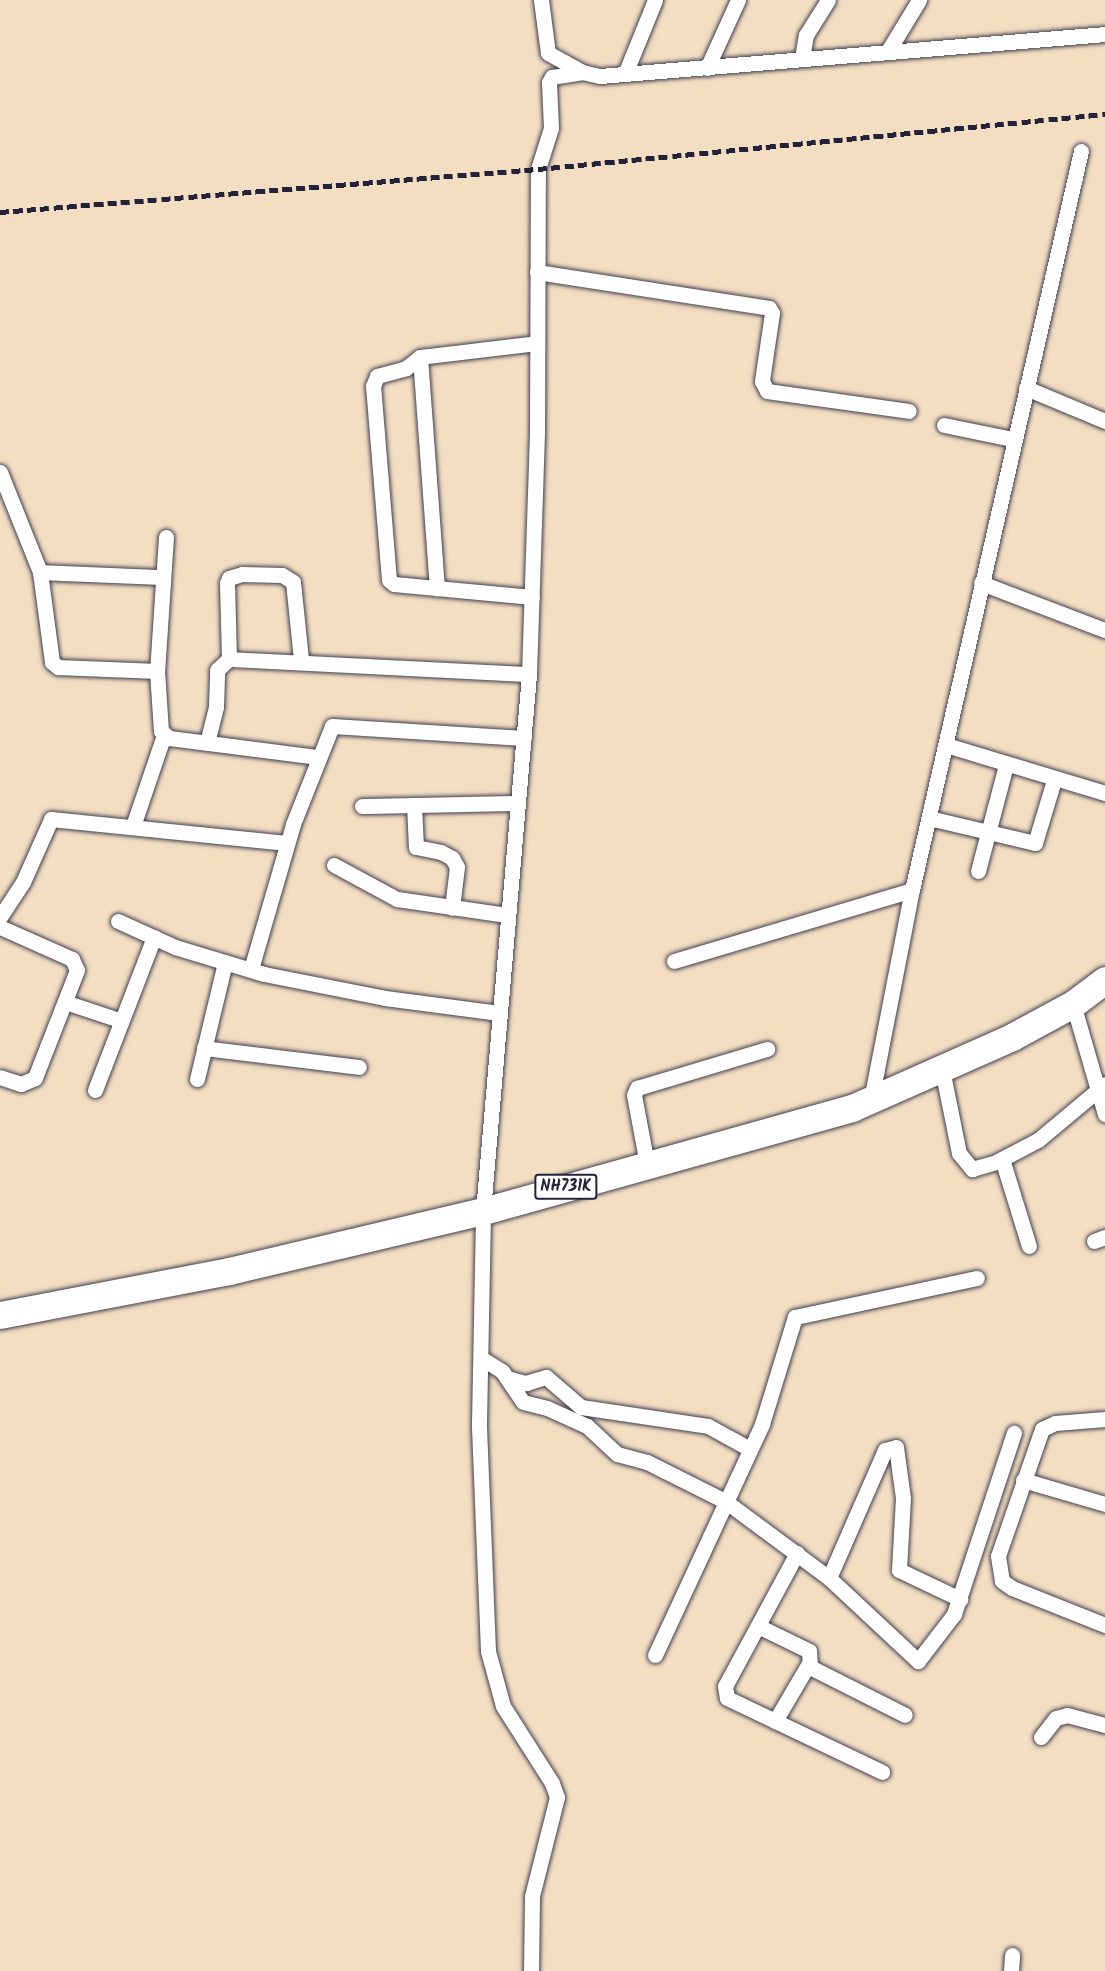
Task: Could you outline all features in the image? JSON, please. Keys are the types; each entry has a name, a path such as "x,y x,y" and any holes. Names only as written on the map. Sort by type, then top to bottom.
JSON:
{"highway":[{"name":"NH731K","path":"0,1315 229,1271 483,1211 871,1100 942,1069 1073,1004 1105,980"}],"street":[{"path":"541,0 548,53 582,72 600,76 1105,34"},
{"path":"625,74 655,0"},
{"path":"707,68 738,0"},
{"path":"802,59 806,35 828,0"},
{"path":"888,51 919,0"},
{"path":"531,1971 535,1880 557,1797 552,1783 503,1706 492,1674 484,1601 481,1358 483,1211 529,674 537,343 538,168 551,128 549,82 552,77 582,72"},
{"path":"871,1100 912,890 946,745 1012,439 1081,151"},
{"path":"537,272 769,308 772,313 762,381 767,391 909,411"},
{"path":"532,597 394,584 387,574 373,386 377,376 402,369 420,357 537,343"},
{"path":"420,357 437,588"},
{"path":"1026,388 1105,421"},
{"path":"944,425 1012,439"},
{"path":"0,472 40,572 52,662 58,667 157,671"},
{"path":"134,826 164,735 158,723 157,671 161,577 166,537"},
{"path":"40,572 161,577"},
{"path":"229,659 227,584 229,578 242,574 282,576 293,582 301,660"},
{"path":"981,583 1105,630"},
{"path":"207,743 216,706 217,670 229,659 301,660 529,674"},
{"path":"251,969 287,843 317,757 329,731 339,724 524,738"},
{"path":"164,735 317,757"},
{"path":"946,745 1054,780 1105,793"},
{"path":"978,872 1006,765"},
{"path":"929,818 1035,843 1054,780"},
{"path":"362,806 518,803"},
{"path":"414,805 416,847 444,854 457,867 452,908"},
{"path":"0,917 23,882 51,819 287,843"},
{"path":"334,865 388,897 507,915"},
{"path":"674,961 912,890"},
{"path":"118,921 225,963 385,998 499,1013"},
{"path":"0,927 77,964 65,1002 35,1078 21,1084 0,1077"},
{"path":"95,1090 119,1020 154,937"},
{"path":"197,1078 225,963"},
{"path":"65,1002 119,1020"},
{"path":"1073,1004 1101,1087 1105,1114"},
{"path":"204,1048 359,1067"},
{"path":"647,1164 634,1095 637,1088 767,1049"},
{"path":"942,1069 959,1153 972,1169 1002,1159 1050,1132 1101,1087"},
{"path":"1002,1159 1029,1246"},
{"path":"655,1655 770,1405 799,1313 977,1278"},
{"path":"481,1358 507,1378 523,1402 547,1408 587,1426 617,1454 647,1462 725,1501 829,1578 918,1661 951,1623 1014,1433"},
{"path":"507,1378 526,1383 546,1377 581,1407 708,1426 750,1449"},
{"path":"1105,1419 1055,1423 1042,1429 998,1556 1002,1581 1012,1588 1105,1624"},
{"path":"829,1578 885,1450 896,1447 903,1498 899,1570 960,1599"},
{"path":"1023,1480 1105,1504"},
{"path":"797,1553 725,1692 731,1702 882,1772"},
{"path":"758,1626 809,1651 807,1665 775,1721"},
{"path":"807,1665 905,1715"},
{"path":"1041,1737 1056,1718 1067,1715 1105,1725"},
{"path":"1011,1971 1012,1955"}],"railway":[{"path":"0,212 538,169 1105,114"}]}
